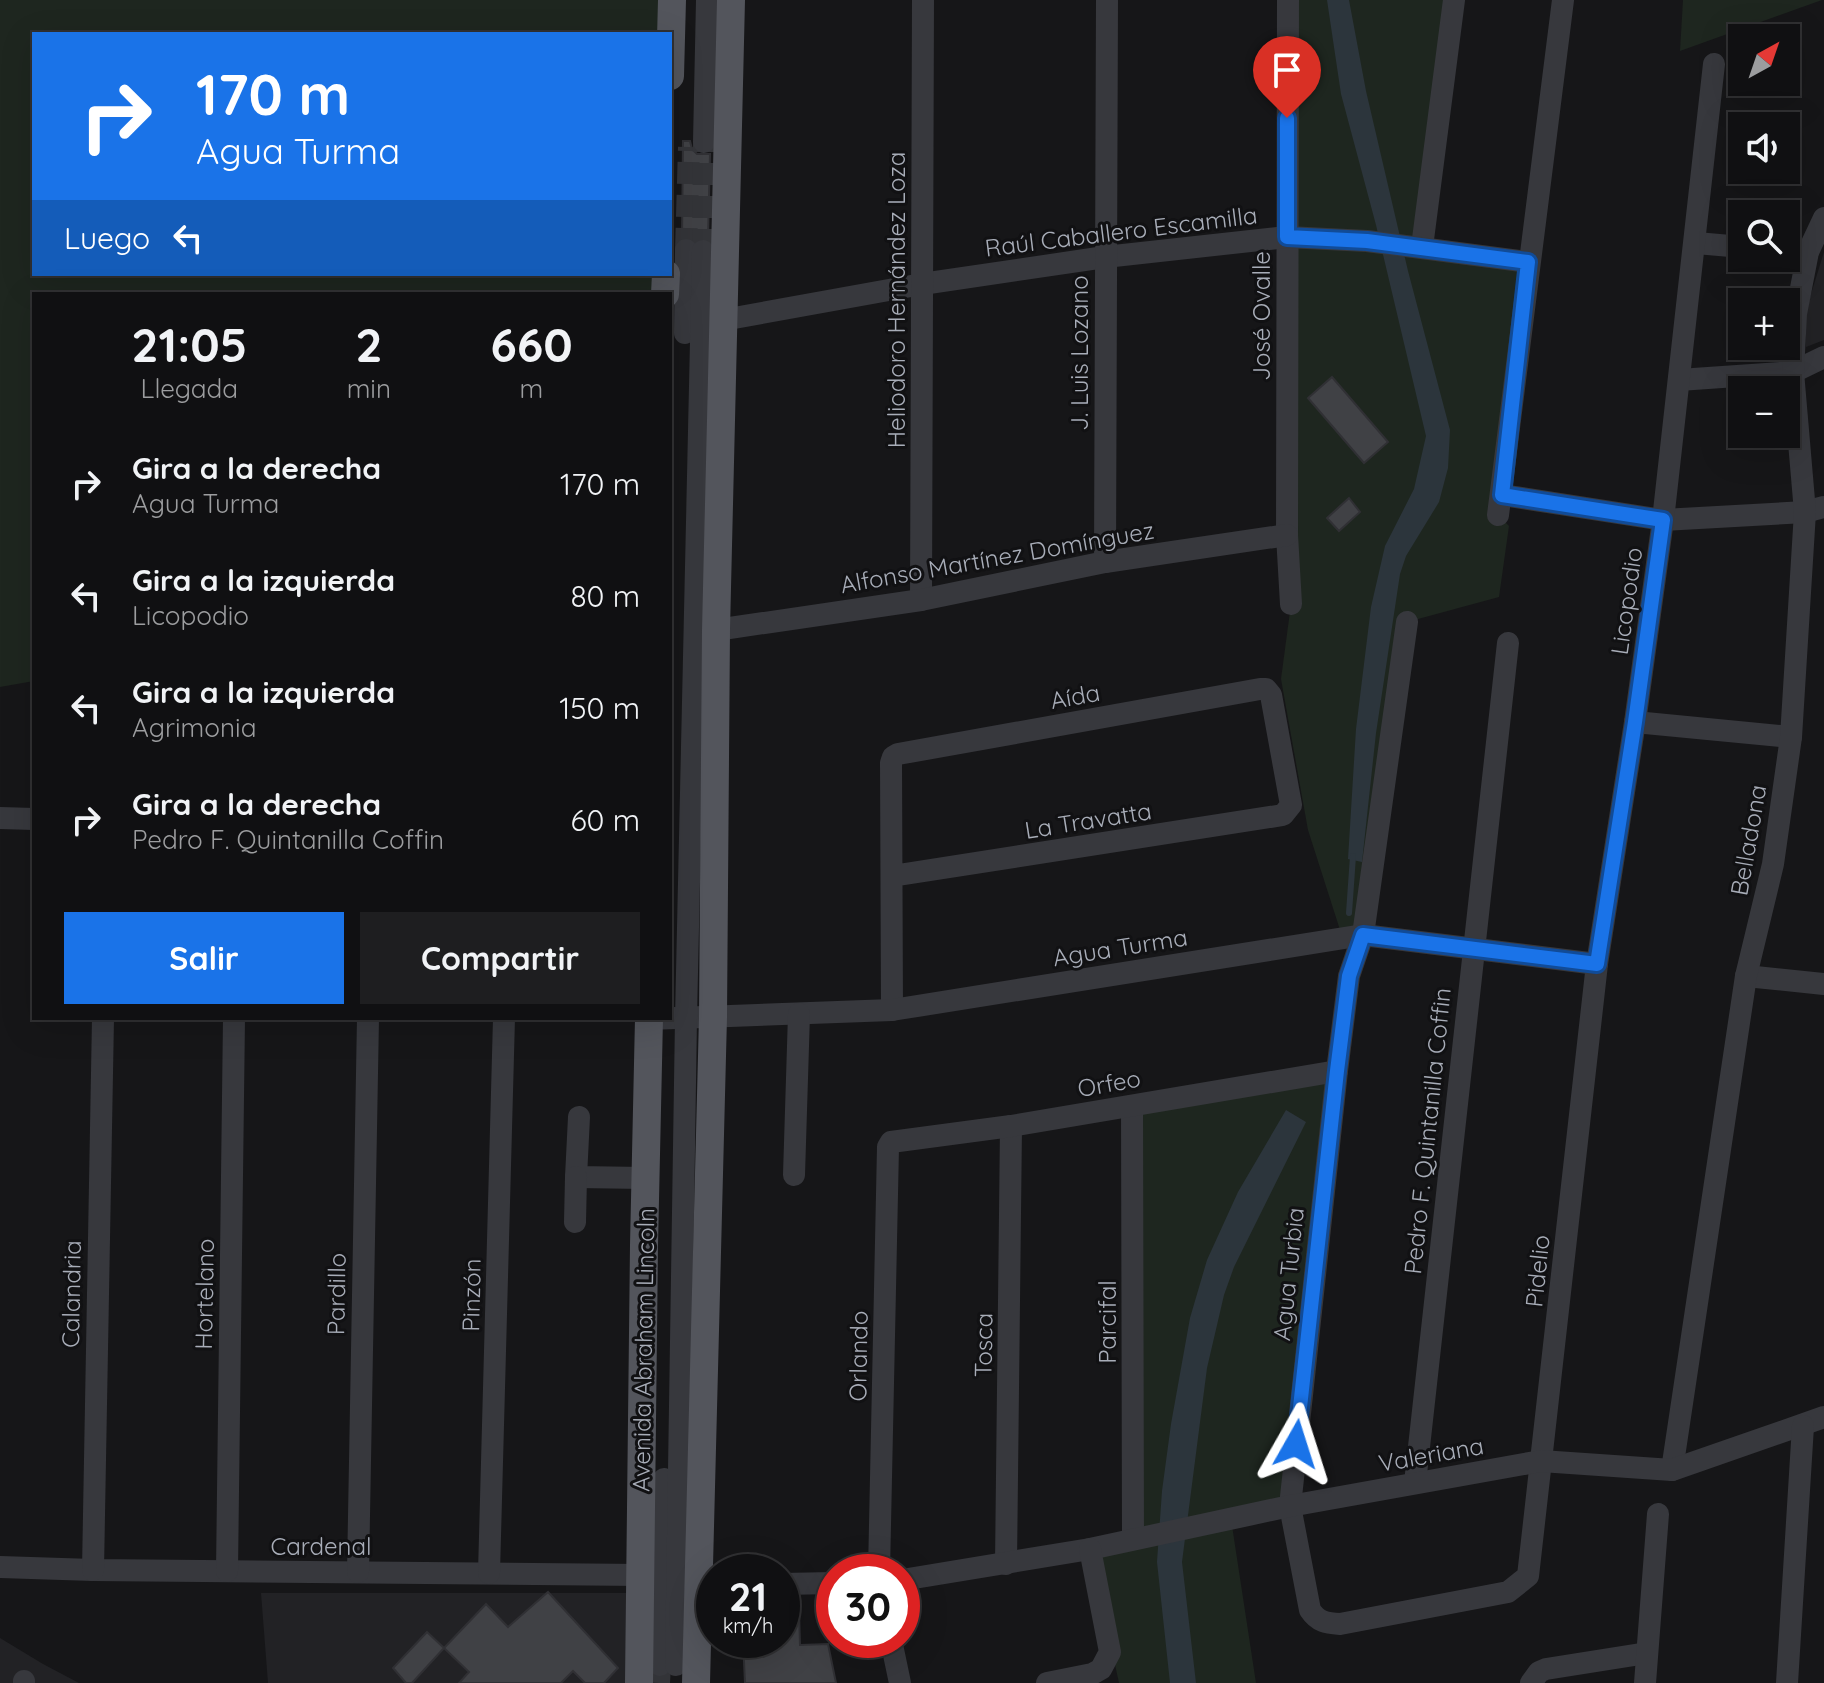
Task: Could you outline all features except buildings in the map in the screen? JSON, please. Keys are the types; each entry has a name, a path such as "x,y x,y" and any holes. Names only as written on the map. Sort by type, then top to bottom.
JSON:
{"main road":[{"path":"671,32 672,0"},
{"path":"704,1554 674,1018 716,630 731,0"},
{"name":"Avenida Abraham Lincoln","path":"668,1674 641,1575 645,1178 674,1018"},
{"path":"668,1674 696,1608"}],"street":[{"path":"692,0 697,142 707,0"},
{"name":"Heliodoro Hernández Loza","path":"921,600 923,0"},
{"name":"J. Luis Lozano","path":"1105,562 1107,0"},
{"name":"José Ovalle","path":"1288,0 1287,535 1291,604"},
{"path":"1414,246 1454,0"},
{"path":"1563,0 1500,505 1663,520 1814,509"},
{"name":"Licopodio","path":"1597,964 1663,520 1714,64"},
{"name":"Belladona","path":"1800,247 1824,218"},
{"name":"Raúl Caballero Escamilla","path":"723,320 922,284 1105,257 1287,237 1367,241 1528,262"},
{"path":"1696,243 1728,246"},
{"path":"668,1674 674,1018 694,251"},
{"name":"Belladona","path":"1672,1470 1746,976 1773,864 1791,737 1814,509 1793,372 1797,272"},
{"path":"1679,380 1793,372 1824,357"},
{"name":"Alfonso Martínez Domínguez","path":"716,630 921,600 1105,562 1287,535"},
{"name":"Agua Turbia","path":"1315,1618 1310,1610 1290,1506 1349,976 1363,935 1407,622"},
{"name":"Pedro F. Quintanilla Coffin","path":"1415,1483 1508,643"},
{"name":"Aída","path":"892,876 893,757 898,754 1266,689 1271,695 1290,809"},
{"path":"1635,722 1791,737"},
{"name":"La Travatta","path":"892,876 1283,815 1290,809"},
{"path":"0,818 32,819"},
{"path":"892,876 892,1010"},
{"name":"Agua Turma","path":"674,1018 892,1010 1363,935 1597,964"},
{"name":"Pidelio","path":"1315,1618 1325,1623 1340,1624 1508,1592 1523,1582 1530,1567 1597,964"},
{"path":"1746,976 1824,984"},
{"path":"794,1175 799,1014"},
{"name":"Calandria","path":"93,1570 103,1020"},
{"name":"Hortelano","path":"227,1571 234,1020"},
{"name":"Pardillo","path":"358,1572 368,1020"},
{"name":"Pinzón","path":"489,1573 504,1020"},
{"name":"Orfeo","path":"891,1142 1011,1126 1337,1071"},
{"name":"Parcifal","path":"1132,1106 1133,1538"},
{"path":"575,1222 579,1117"},
{"name":"Tosca","path":"1006,1564 1011,1126"},
{"name":"Orlando","path":"879,1554 888,1147 891,1142"},
{"path":"576,1177 645,1178"},
{"name":"Valeriana","path":"920,1577 1090,1549 1290,1506 1541,1461 1672,1470 1824,1417"},
{"path":"1787,1683 1803,1426"},
{"path":"1645,1683 1658,1514"},
{"path":"1047,1683 1092,1674 1101,1669 1110,1652 1090,1549"},
{"name":"Cardenal","path":"0,1567 641,1575"},
{"path":"1532,1680 1546,1669 1647,1653"},
{"path":"895,1658 900,1683"}],"shaded area":[{"path":"0,0 659,0 658,32 32,32 32,276 652,276 652,292 32,292 32,681 0,687"},
{"path":"1288,0 1454,0 1422,247 1528,262 1498,515 1509,526 1499,597 1407,622 1363,935 1341,933 1308,830 1281,679 1291,604"},
{"path":"1327,0 1349,0 1366,91 1408,271 1450,430 1448,468 1439,502 1406,556 1400,574 1376,733 1362,862 1348,859 1356,729 1371,607 1385,546 1414,489 1426,436 1341,94"},
{"path":"1683,0 1822,0 1755,24 1728,24 1728,34 1680,51"},
{"path":"1824,252 1824,340 1806,347 1806,310"},
{"path":"1337,1071 1290,1506 1231,1519 1256,1683 1119,1683 1090,1549 1141,1538 1132,1106"},
{"path":"1286,1110 1306,1122 1234,1267 1224,1295 1207,1368 1182,1562 1196,1683 1170,1683 1157,1562 1171,1424 1190,1318 1207,1260 1238,1192"},
{"path":"261,1593 633,1593 629,1683 268,1683"},
{"path":"0,1638 43,1664 79,1683 0,1683"}],"waterway":[{"path":"1349,913 1353,856"}],"tunnel":[{"path":"703,251 704,142"},
{"path":"686,250 689,147"},
{"path":"659,1683 660,1665"}],"route":[{"path":"1287,118 1287,237 1367,241 1528,262 1502,495 1663,520 1597,964 1363,935 1349,976 1296,1444"}]}
